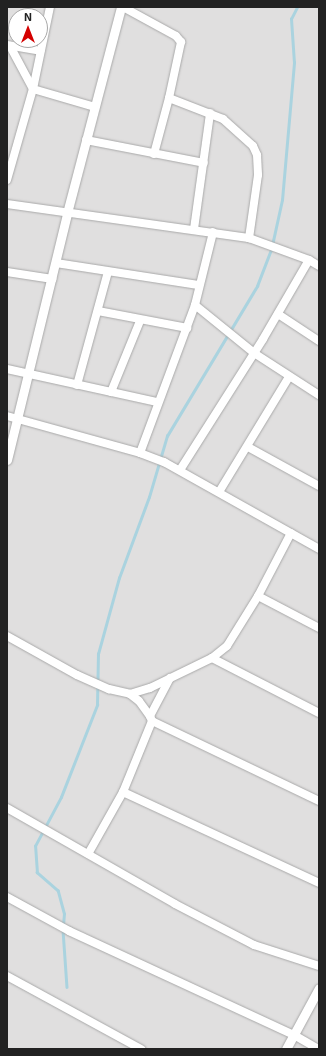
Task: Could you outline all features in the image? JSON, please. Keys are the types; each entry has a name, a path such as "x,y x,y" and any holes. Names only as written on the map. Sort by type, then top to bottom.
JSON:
{"street":[{"path":"7,180 11,148 32,90 50,7"},
{"path":"7,460 67,213 122,7 180,40 170,98 154,154"},
{"path":"9,48 32,90 95,108"},
{"path":"21,48 40,51"},
{"path":"170,98 210,112 237,129 248,139 257,155 258,175 249,238"},
{"path":"194,229 210,112"},
{"path":"86,140 204,163"},
{"path":"7,204 194,229 249,238 281,248 319,266"},
{"path":"140,453 157,402 195,305 198,284 213,232"},
{"path":"180,470 278,314 309,260"},
{"path":"56,263 108,272 198,284"},
{"path":"7,272 52,279"},
{"path":"77,385 108,272"},
{"path":"195,305 254,353 319,396"},
{"path":"98,312 187,328"},
{"path":"278,314 319,341"},
{"path":"111,392 140,320"},
{"path":"7,369 157,402"},
{"path":"219,492 248,447 289,377"},
{"path":"7,416 140,453 180,470 319,549"},
{"path":"248,447 319,486"},
{"path":"130,694 170,678 212,658 228,646 258,596 291,533"},
{"path":"258,596 319,628"},
{"path":"7,636 77,675 109,689 130,694 139,701 151,718 319,801"},
{"path":"212,658 319,713"},
{"path":"88,854 123,792 151,718 170,678"},
{"path":"123,792 319,883"},
{"path":"7,808 41,830 88,854 175,904 254,945 319,966"},
{"path":"7,897 69,931 294,1035 318,1049"},
{"path":"7,976 141,1049"},
{"path":"286,1049 319,988"}],"shaded area":[{"path":"7,7 319,7 319,1049 7,1049"}],"waterway":[{"path":"63,925 64,914 58,891 37,873 35,846 61,797 97,705 98,654 119,578 149,497 167,436 257,286 271,250 282,200 294,63 291,19 297,7"},
{"path":"63,930 67,987"}]}
